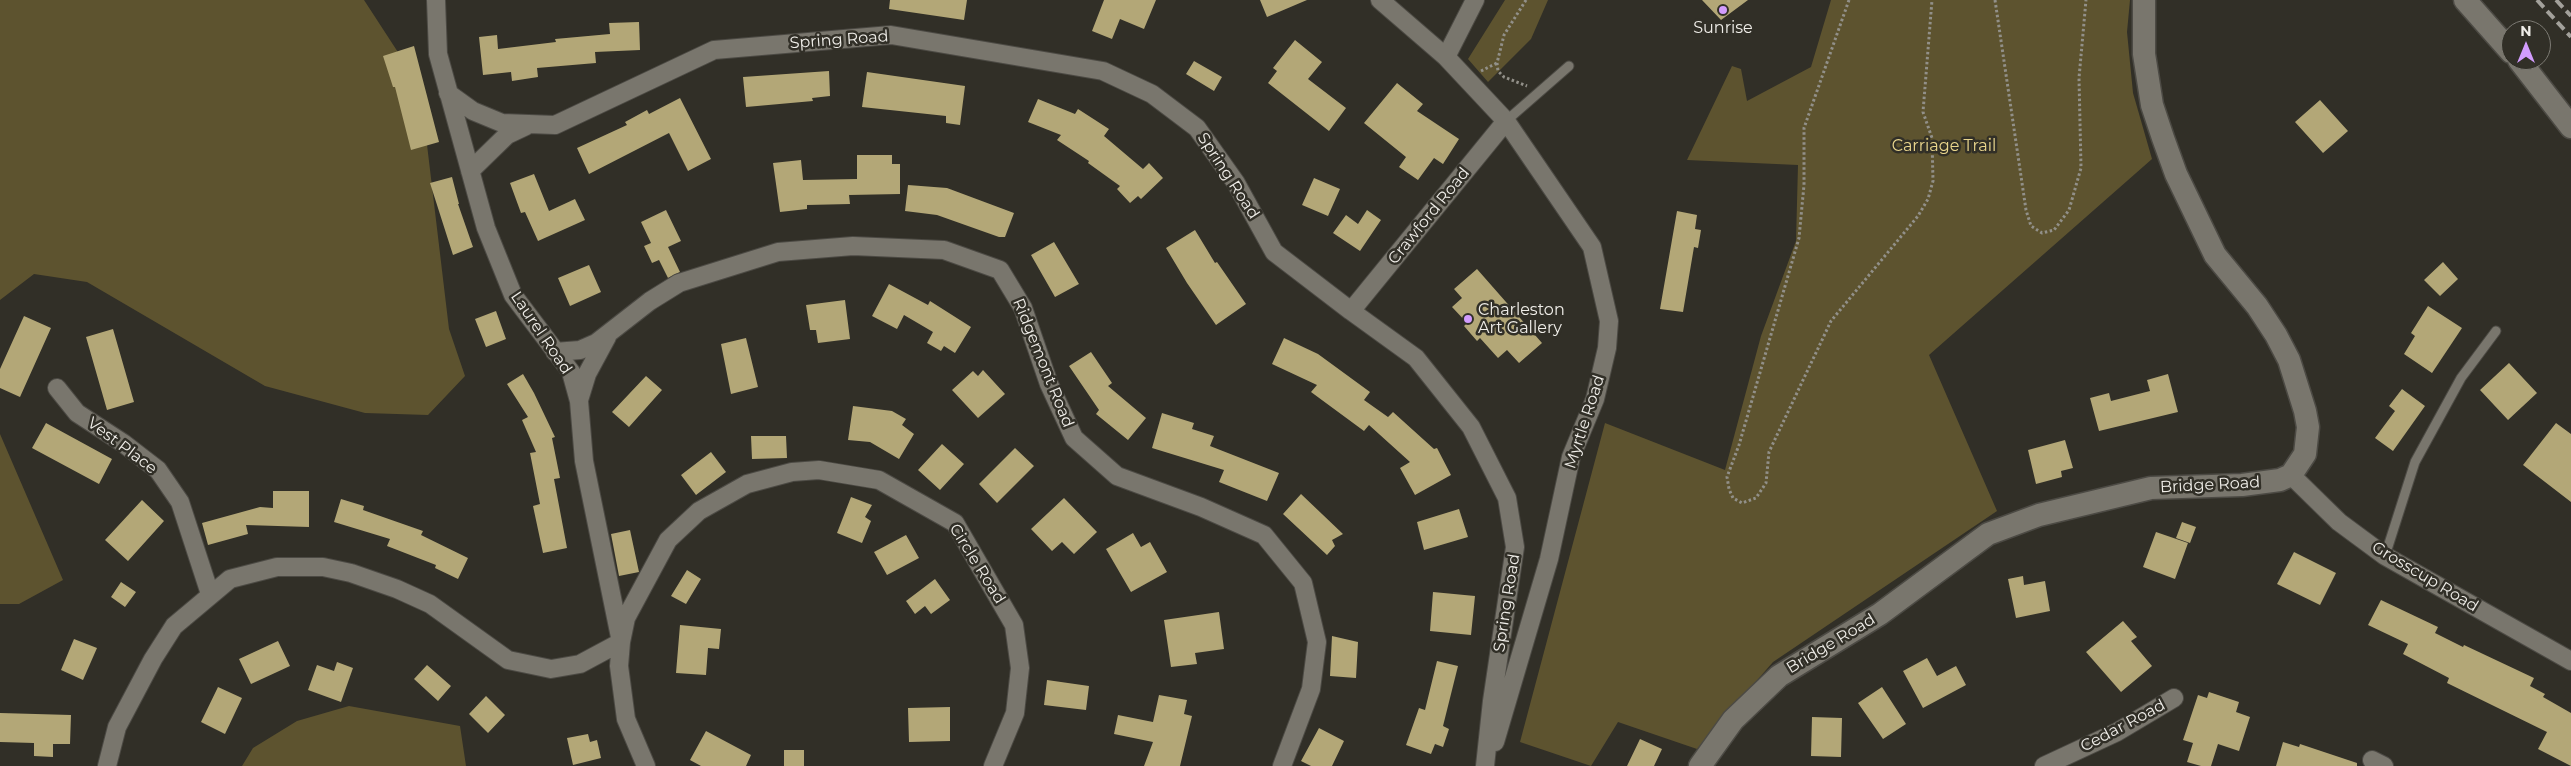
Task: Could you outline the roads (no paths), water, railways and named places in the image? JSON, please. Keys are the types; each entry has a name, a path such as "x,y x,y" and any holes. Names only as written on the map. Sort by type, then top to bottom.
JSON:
{"street":[{"name":"Laurel Road","path":"436,0 438,54 486,228 513,295 571,372 579,401 584,461 621,642"},
{"name":"Myrtle Road","path":"1380,0 1446,57 1506,121 1592,248 1609,320 1607,348 1595,399 1571,457 1549,559 1487,766"},
{"path":"1446,57 1475,0"},
{"path":"2144,0 2144,54 2152,104 2176,174 2216,255 2257,306 2276,335 2298,388 2305,411 2307,440 2305,454 2291,475"},
{"path":"2464,0 2501,41"},
{"name":"Spring Road","path":"448,93 473,111 502,123 527,126 555,125 714,50 891,36 1103,71 1152,94 1197,128 1236,183 1274,252 1416,358 1471,427 1507,498 1515,547 1492,701 1487,766"},
{"path":"2527,70 2571,127"},
{"name":"Crawford Road","path":"1351,311 1506,121"},
{"name":"Spring Road","path":"470,171 507,135 527,126"},
{"name":"Ridgemont Road","path":"555,352 588,348 609,334 650,301 679,283 778,252 853,246 944,250 1000,270 1023,308 1049,384 1074,438 1117,476 1201,507 1264,535 1303,584 1317,642 1312,690 1282,766"},
{"name":"Ridgemont Road","path":"579,401 587,374 609,334"},
{"name":"Vest Place","path":"57,388 76,412 123,443 158,470 180,502 210,594"},
{"name":"Circle Road","path":"646,766 626,719 619,666 621,642 626,618 668,540 699,511 748,484 792,472 819,470 879,480 955,523 1014,625 1020,668 1015,713 993,766"},
{"name":"Grosscup Road","path":"2291,475 2339,522 2385,556 2571,661"},
{"name":"Bridge Road","path":"1700,766 1733,720 1778,676 1880,614 1988,534 2038,515 2151,488 2242,485 2280,480 2291,475"},
{"path":"107,766 117,727 153,659 174,626 230,579 277,567 323,567 351,573 398,589 430,604 508,660 551,669 580,664 621,642"},
{"name":"Cedar Road","path":"2044,766 2117,732 2174,698"}],"lane":[{"path":"1506,121 1570,66"},
{"path":"2385,556 2415,462 2461,378 2496,331"}],"railway":[{"path":"2537,0 2571,37"},
{"path":"2556,0 2571,16"}],"place":[{"name":"Sunrise","path":"1723,10"},
{"name":"Charleston Art Gallery","path":"1468,319"}],"park label":[{"name":"Carriage Trail","path":"1944,146"}]}
